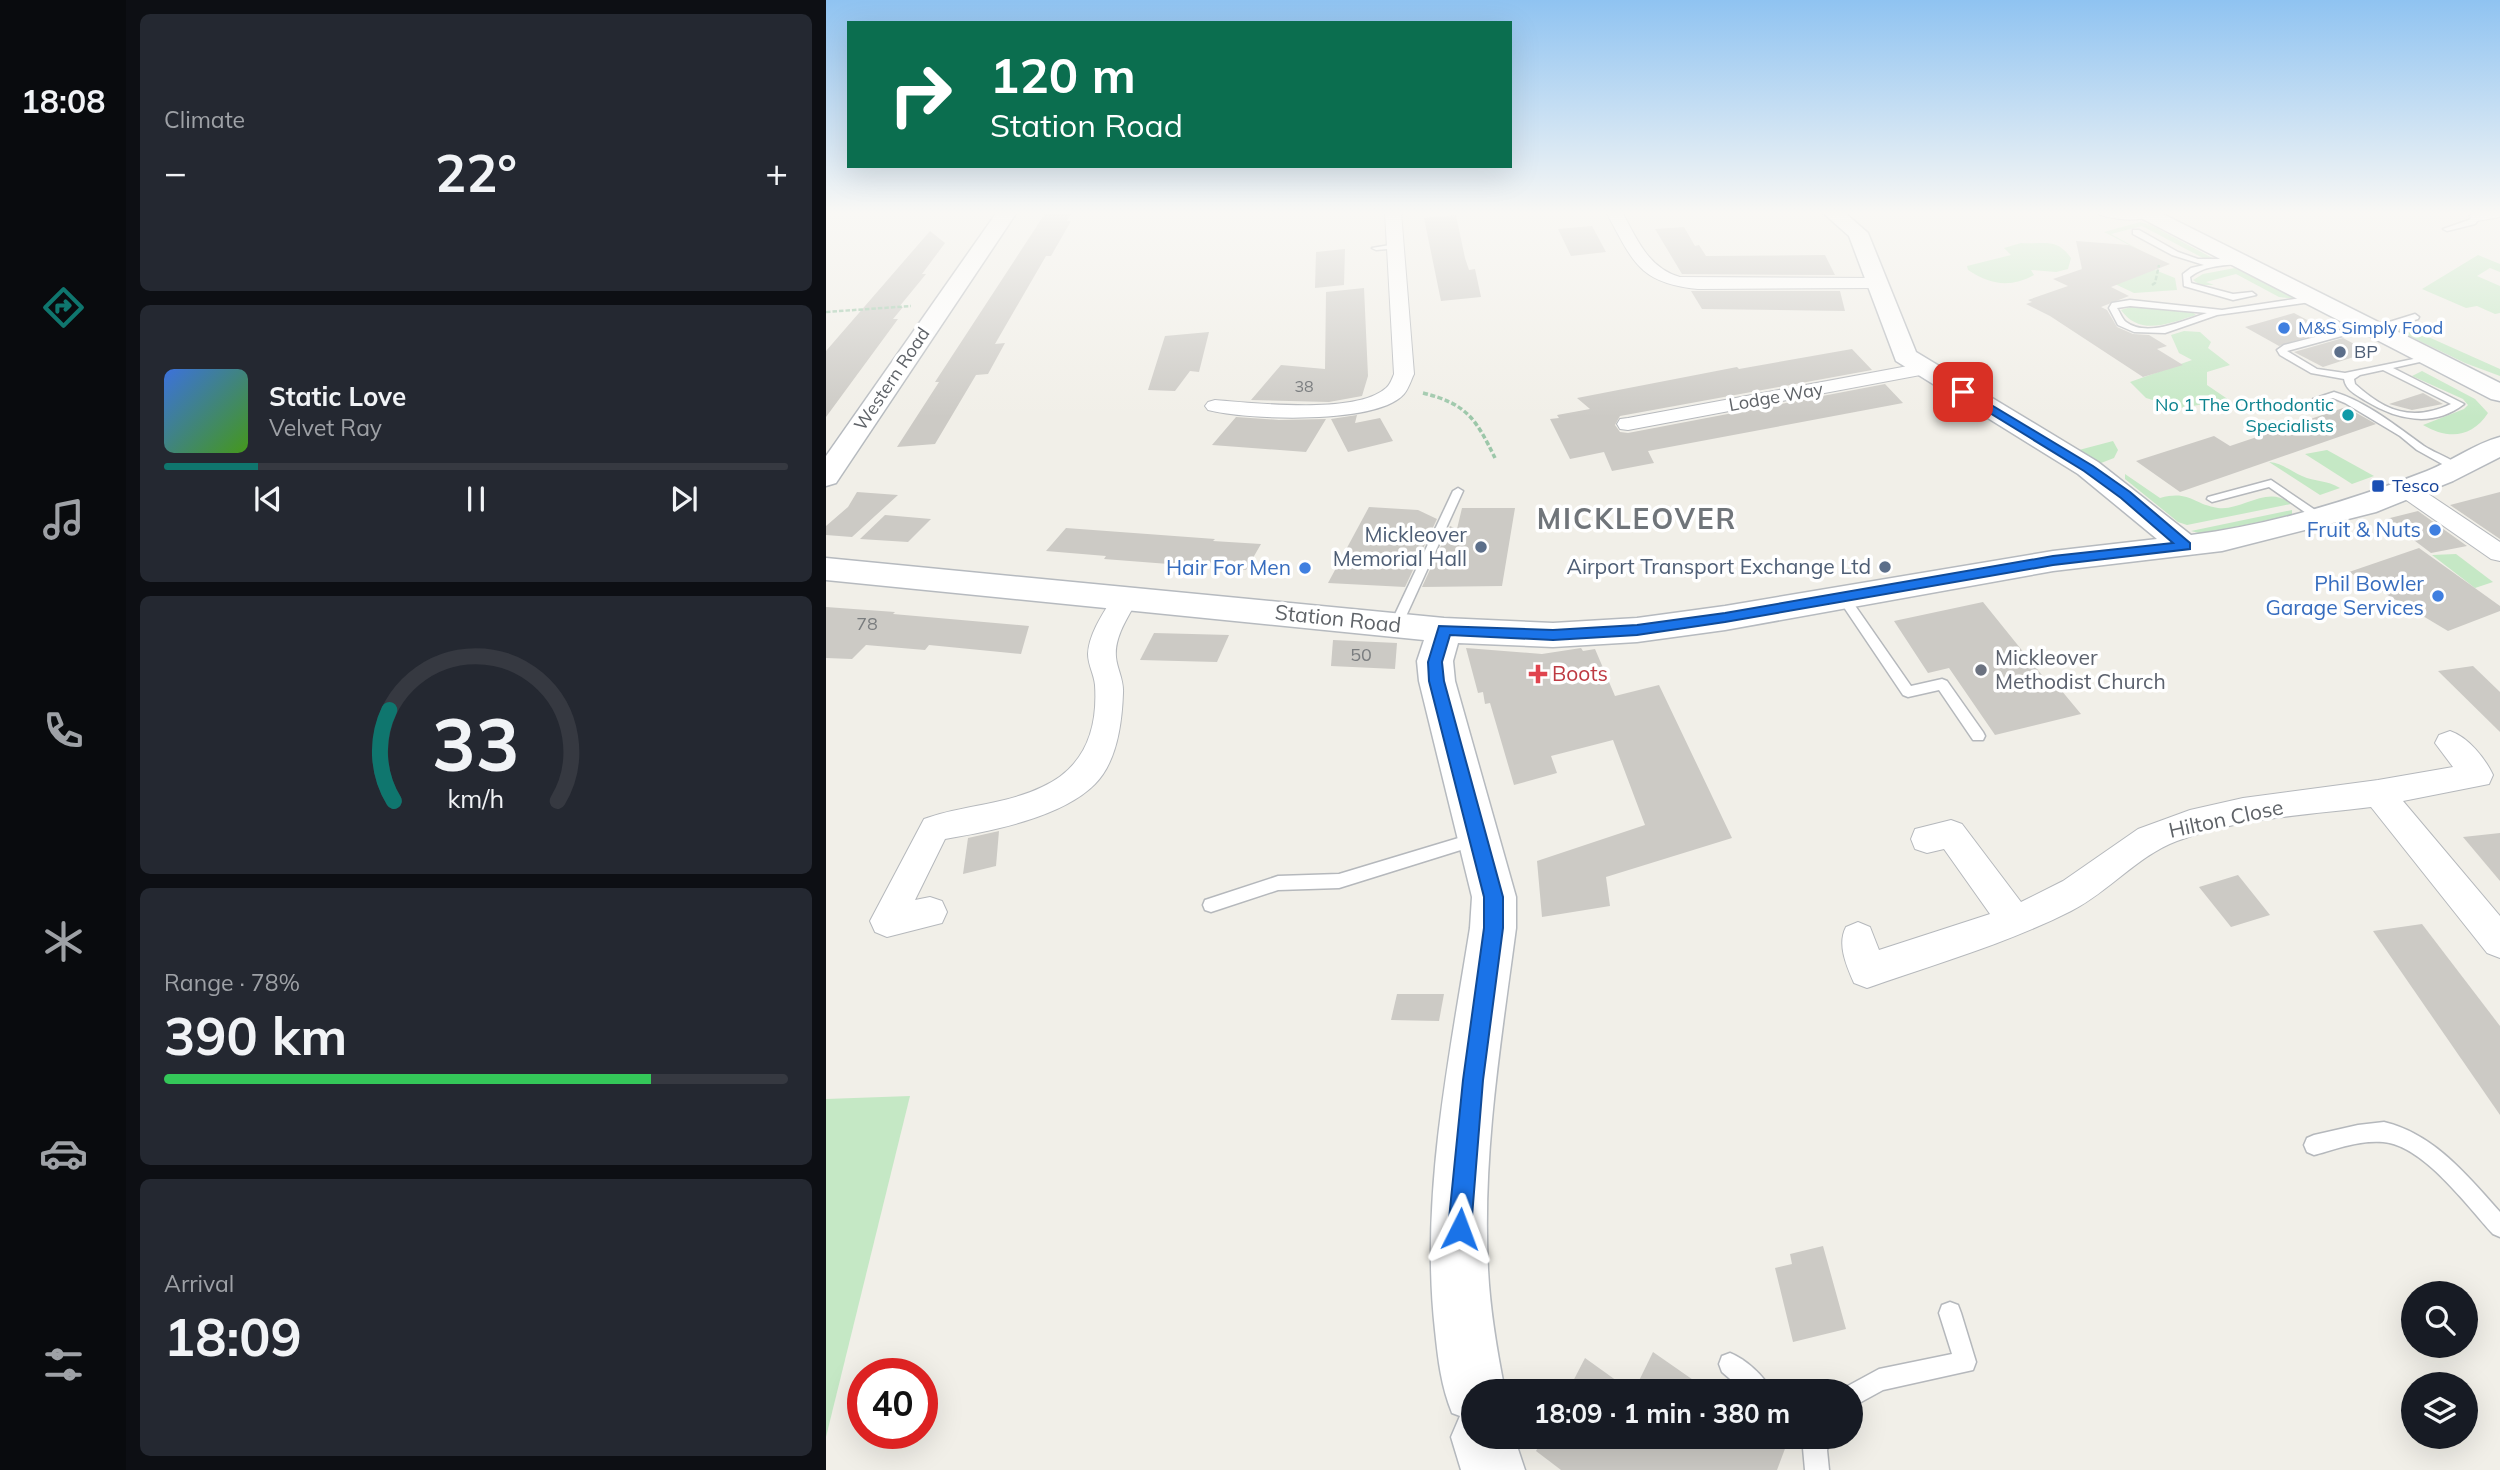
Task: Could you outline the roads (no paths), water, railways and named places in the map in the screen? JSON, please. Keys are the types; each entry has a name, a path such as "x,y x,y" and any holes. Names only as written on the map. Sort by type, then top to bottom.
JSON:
{"main road":[{"name":"Western Road","path":"826,477 959,281"},
{"path":"2280,281 2500,393"},
{"path":"1876,283 1901,350 1912,362 2088,468 2125,495 2185,546"},
{"name":"Station Road","path":"826,569 1444,630 1553,635 1637,630 2053,561 2222,541 2320,518 2407,490 2500,446"},
{"path":"1444,630 1435,662 1437,681 1493,897 1493,928 1462,1178 1459,1254 1463,1332 1472,1379"},
{"path":"1487,1449 1493,1470"}],"street":[{"path":"1215,406 1341,410 1373,402 1398,387 1404,380 1398,281"},
{"path":"1670,281 1698,284 1876,283"},
{"name":"Lodge Way","path":"1628,424 1924,369"},
{"path":"2407,490 2500,552"},
{"path":"930,912 887,922 936,828 990,818 1035,804 1087,774 1100,746 1108,712 1109,682 1102,652 1126,597"},
{"name":"Hilton Close","path":"1858,939 1867,971 2060,900 2135,848 2160,833 2180,826 2260,808 2378,793 2479,775 2450,743"},
{"path":"2378,793 2500,942"},
{"path":"1927,839 1951,834 2014,919"}],"lane":[{"path":"2187,281 2187,284 2233,297 2252,295"},
{"path":"2222,312 2130,303 2115,305 2113,308 2122,323 2144,331 2165,330 2222,312 2315,299"},
{"path":"2356,375 2338,376 2314,371 2282,350 2415,317"},
{"path":"2385,368 2459,404 2425,418 2406,418 2354,389 2349,378 2356,375 2430,357"},
{"path":"2318,399 2334,395 2348,401 2456,468"},
{"path":"2212,499 2271,483 2320,518"},
{"path":"1396,625 1458,491"},
{"path":"1843,597 1908,692 1942,684 1978,736"},
{"path":"1211,905 1278,883 1339,881 1479,838"},
{"path":"2314,1144 2381,1132 2396,1133 2411,1140 2500,1227"},
{"path":"1863,1389 1879,1380 1965,1362 1950,1313"},
{"path":"1730,1364 1747,1379"}],"place":[{"name":"M&S Simply Food","path":"2284,328"},
{"name":"BP","path":"2340,352"},
{"name":"No 1 The Orthodontic Specialists","path":"2348,415"},
{"name":"Tesco","path":"2378,486"},
{"name":"Fruit & Nuts","path":"2435,530"},
{"name":"Mickleover Memorial Hall","path":"1481,547"},
{"name":"Airport Transport Exchange Ltd","path":"1885,567"},
{"name":"Hair For Men","path":"1305,568"},
{"name":"Phil Bowler Garage Services","path":"2438,596"},
{"name":"Mickleover Methodist Church","path":"1981,670"},
{"name":"Boots","path":"1538,674"}],"district":[{"name":"MICKLEOVER","path":"1637,519"}]}
